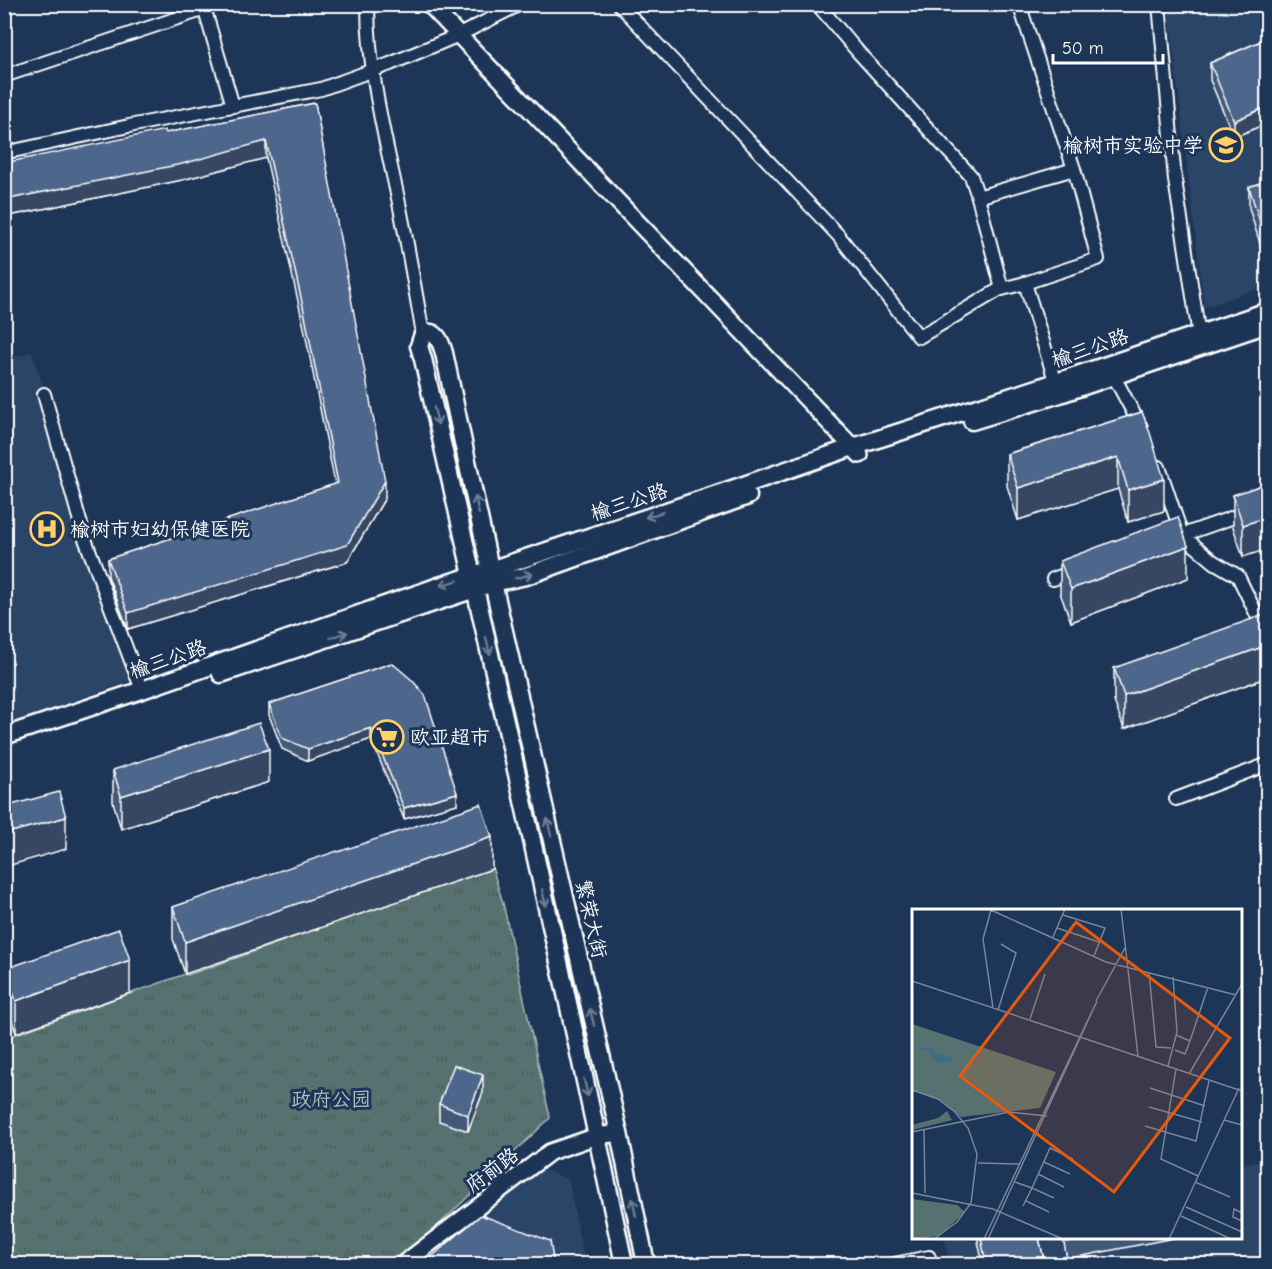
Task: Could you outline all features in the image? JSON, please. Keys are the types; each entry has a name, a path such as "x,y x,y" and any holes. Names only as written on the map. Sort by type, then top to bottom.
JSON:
{"main road":[{"name":"榆三公路","path":"1200,340 1268,310"},
{"name":"榆三公路","path":"4,747 492,576 526,576 857,451 1058,388 1200,340 1268,324"},
{"name":"繁荣大街","path":"624,1264 474,582 419,346 423,334 428,332 435,334 440,340 619,1133 646,1264"},
{"name":"榆三公路","path":"4,736 442,585 474,582"}],"street":[{"path":"368,4 368,32 377,102 401,212 423,334"},
{"path":"429,4 857,451"},
{"path":"4,153 321,89 459,36 520,4"},
{"path":"619,4 838,235 919,337 1002,288 1025,283 1098,259 1074,169 1019,4"},
{"path":"818,4 859,54 971,176 1002,288"},
{"path":"1159,4 1175,180 1200,340"},
{"path":"4,76 204,7 233,106"},
{"path":"978,197 1074,169"},
{"path":"1025,283 1058,388"},
{"path":"1110,370 1145,434"},
{"path":"44,394 85,539 142,690"},
{"path":"1154,454 1182,535 1214,562 1238,576 1262,631"},
{"path":"1161,542 1268,505"},
{"path":"1053,579 1086,568"},
{"path":"1176,799 1268,764"},
{"name":"府前路","path":"406,1264 550,1152 597,1136 619,1133"},
{"path":"894,1264 929,1257"}],"shaded area":[{"name":"榆树市实验中学","path":"1168,5 1267,5 1267,286 1204,307"},
{"name":"榆树市妇幼保健医院","path":"32,352 140,677 5,726 5,360"},
{"path":"1263,1160 1268,1182 1267,1264 950,1264 944,1239 1242,1239 1242,1165"},
{"path":"542,1169 568,1179 585,1264 427,1264"}],"green space":[{"name":"政府公园","path":"492,867 503,903 550,1118 398,1264 5,1264 5,1038"}],"building":[{"path":"1268,38 1268,106 1234,121 1210,63"},
{"path":"315,103 385,481 347,545 128,613 108,559 338,483 304,311 266,141 182,164 4,200 4,163 165,130 166,133"},
{"path":"1268,180 1268,223 1261,225 1249,187"},
{"path":"1142,412 1164,479 1128,490 1118,457 1018,488 1007,454"},
{"path":"1268,483 1268,517 1243,525 1233,495"},
{"path":"1178,517 1188,546 1071,589 1060,561"},
{"path":"1266,614 1268,645 1124,696 1114,668"},
{"path":"392,663 425,695 457,793 404,808 371,728 308,749 282,738 269,704"},
{"path":"259,723 269,749 121,796 113,770"},
{"path":"59,792 66,817 4,834 4,807"},
{"path":"481,804 492,837 185,942 173,907"},
{"path":"119,929 130,960 16,1001 5,969"},
{"path":"454,1065 483,1075 468,1115 439,1104"},
{"path":"481,1215 550,1241 554,1264 497,1264 493,1260 487,1264 423,1264"},
{"path":"981,1239 1039,1239 1045,1264 986,1264"},
{"path":"1066,1239 1086,1239 1067,1242"}],"place":[{"name":"榆树市实验中学","path":"1226,145"},
{"name":"榆树市妇幼保健医院","path":"47,529"},
{"name":"欧亚超市","path":"387,737"}]}
